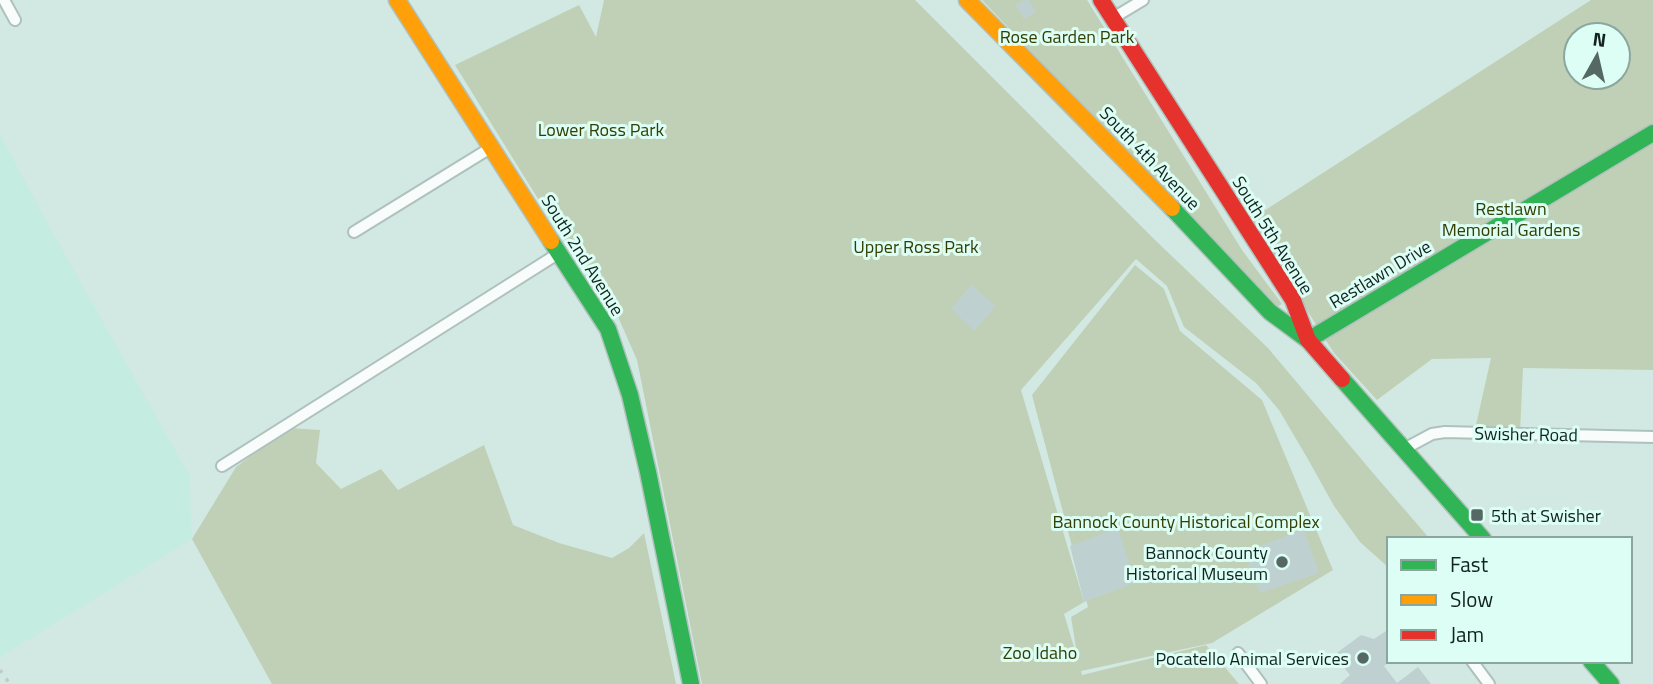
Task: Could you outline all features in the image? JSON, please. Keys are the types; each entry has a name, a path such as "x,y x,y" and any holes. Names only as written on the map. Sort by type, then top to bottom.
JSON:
{"main road":[{"name":"South 2nd Avenue","path":"397,0 608,329 630,395 691,684"},
{"name":"South 4th Avenue","path":"967,0 1140,174 1270,312 1308,340"},
{"name":"South 5th Avenue","path":"1101,0 1293,300 1308,340 1481,537"},
{"name":"Restlawn Drive","path":"1308,340 1653,133"},
{"path":"1593,663 1611,684"}],"street":[{"path":"4,0 15,20"},
{"path":"1113,18 1143,0"},
{"path":"354,232 492,147"},
{"path":"222,466 559,253"},
{"name":"Swisher Road","path":"1404,449 1432,434 1446,432 1653,437"},
{"path":"1238,653 1261,684"},
{"path":"1473,663 1489,684"}],"shaded area":[{"path":"0,135 189,475 192,539 0,657"}],"green space":[{"path":"604,0 915,0 1154,239 1268,348 1428,537 1387,537 1387,566 1360,542 1334,506 1279,410 1256,383 1184,327 1167,286 1136,259 1021,390 1084,602 1064,614 1078,660 1071,617 1088,607 1032,395 1135,265 1164,289 1180,331 1262,400 1333,570 1212,643 1081,671 1082,675 1206,645 1239,684 702,684 637,360 612,303 558,231 455,65 579,5 596,37"},
{"name":"Rose Garden Park","path":"982,0 1087,0 1242,250 1282,304 1275,308"},
{"name":"Restlawn Memorial Gardens","path":"1591,0 1653,0 1653,370 1523,368 1520,433 1474,434 1491,358 1432,359 1377,400 1334,353 1250,220"},
{"path":"289,428 320,430 316,463 341,489 381,469 398,490 484,445 513,525 559,543 612,558 629,548 644,533 676,684 272,684 192,539 236,467"}],"building":[{"path":"1029,0 1036,12 1024,19 1015,5"},
{"path":"971,285 996,306 974,331 951,309"},
{"path":"1118,528 1135,583 1084,602 1070,546"},
{"name":"Bannock County Historical Museum","path":"1304,530 1319,573 1260,593 1244,551"},
{"name":"Pocatello Animal Services","path":"1387,630 1388,663 1384,666 1397,683 1418,667 1431,684 1340,684 1350,675 1334,655 1361,635 1374,639"}],"railway":[{"path":"0,670 10,684"}],"traffic: fast":[{"path":"1308,340 1653,133"},
{"path":"1172,208 1270,312 1308,340"},
{"path":"551,241 608,329 630,395 691,684"},
{"path":"1342,379 1481,537"},
{"path":"1593,663 1611,684"}],"traffic: slow":[{"path":"397,0 551,241"},
{"path":"967,0 1172,208"}],"traffic: jam":[{"path":"1101,0 1293,300 1308,340 1342,379"}],"place":[{"name":"5th at Swisher","path":"1477,515"},
{"name":"Bannock County Historical Museum","path":"1282,562"},
{"name":"Pocatello Animal Services","path":"1363,658"}],"park label":[{"name":"Lower Ross Park","path":"601,129"},
{"name":"Upper Ross Park","path":"916,246"},
{"name":"Bannock County Historical Complex","path":"1186,521"},
{"name":"Zoo Idaho","path":"1040,652"}]}
